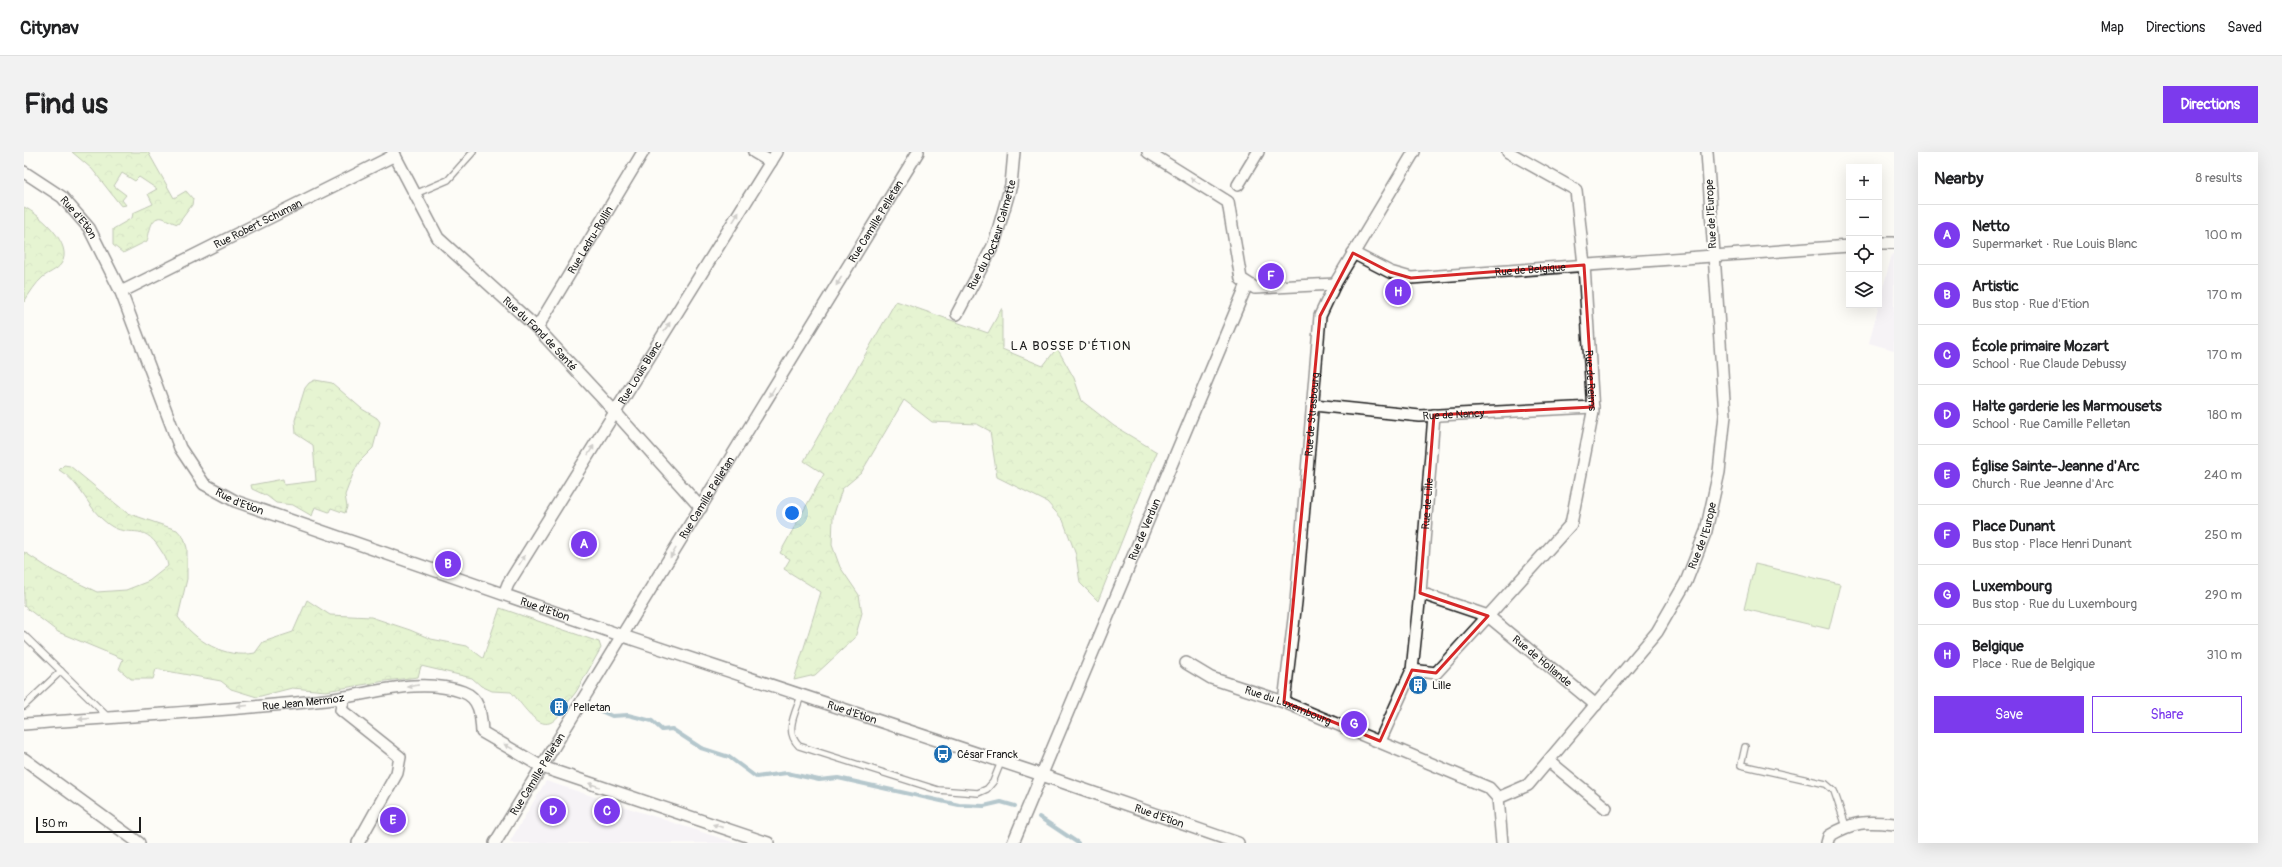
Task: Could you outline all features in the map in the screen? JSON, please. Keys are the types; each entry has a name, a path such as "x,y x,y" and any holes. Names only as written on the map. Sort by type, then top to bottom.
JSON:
{"street":[{"name":"Rue Ledru-Rollin","path":"537,328 643,152"},
{"path":"754,152 771,162"},
{"name":"Rue Louis Blanc","path":"504,594 508,584 777,152"},
{"name":"Rue Camille Pelletan","path":"495,843 614,646 623,636 918,152"},
{"name":"Rue du Docteur Calmette","path":"957,314 994,244 1011,185 1014,152"},
{"path":"1148,152 1228,202 1240,279 1247,284 1255,288 1335,284"},
{"path":"1238,185 1258,152"},
{"name":"Rue de Strasbourg","path":"1284,702 1296,602 1314,405 1320,316 1335,284 1414,152"},
{"name":"Rue de Reims","path":"1488,616 1571,524 1593,407 1584,265 1576,190 1508,152"},
{"name":"Rue de l'Europe","path":"1498,798 1528,785 1657,632 1686,582 1706,531 1719,472 1725,415 1707,152"},
{"name":"Rue du Fond de Santé","path":"394,154 438,238 537,328 701,508"},
{"name":"Rue Robert Schuman","path":"121,292 394,154"},
{"name":"Rue d'Etion","path":"24,172 62,197 89,228 121,292 180,448 204,484 235,501 623,636 1042,775 1238,843"},
{"path":"1882,243 1894,243"},
{"name":"Rue de Belgique","path":"1353,253 1390,272 1411,278 1846,246"},
{"name":"Rue de Verdun","path":"1013,843 1247,284"},
{"name":"Rue de Nancy","path":"1314,405 1420,416 1593,407"},
{"name":"Rue de Lille","path":"1380,741 1412,670 1420,592 1434,415"},
{"path":"1412,670 1436,673 1488,616 1420,592"},
{"name":"Rue de Hollande","path":"1488,616 1596,705"},
{"name":"Rue du Luxembourg","path":"1186,663 1211,678 1284,702 1489,788 1498,798"},
{"name":"Rue Jean Mermoz","path":"24,723 344,697 418,685 436,685 464,692 476,700 482,716 482,732 542,767 768,843"},
{"path":"344,697 341,710 400,757 397,773 358,843"},
{"path":"24,759 139,843"},
{"path":"1549,761 1606,808"},
{"path":"1498,798 1502,843"},
{"path":"1827,843 1829,836 1846,826 1866,821 1894,824"}],"lane":[{"path":"415,194 448,180 473,152"},
{"path":"24,635 108,717"},
{"path":"24,706 61,671"},
{"path":"801,696 791,727 792,740 799,746 938,790 978,793 987,789 993,782 1002,762"},
{"path":"1746,747 1741,765 1826,784 1834,791 1846,826"}],"highlighted area":[{"path":"1353,253 1390,272 1411,278 1584,265 1593,407 1434,415 1420,593 1488,616 1436,673 1412,670 1380,741 1284,702 1320,316"}],"shaded area":[{"path":"1892,254 1894,254 1894,350 1869,343 1878,308 1882,308 1882,293"},
{"path":"546,781 549,782 735,843 509,843"}],"green space":[{"path":"72,152 148,152 174,198 186,191 193,199 192,205 178,224 163,218 155,219 151,225 147,241 123,253 113,245 113,229 132,218 133,213 153,204 148,194 157,189 139,177 135,181 122,173 114,186 126,195 122,200 126,205 121,206 92,169"},
{"path":"24,207 38,216 53,231 63,248 64,256 61,264 40,280 24,302"},
{"path":"896,301 988,333 1002,308 1002,349 1043,366 1057,348 1074,378 1082,401 1114,426 1157,452 1098,601 1080,583 1076,555 1063,520 1047,502 997,477 990,431 977,424 932,422 904,400 861,473 842,489 833,517 832,545 840,567 859,595 862,613 855,638 815,675 794,680 821,592 784,569 790,559 780,553 824,474 804,461"},
{"path":"315,380 332,383 362,409 377,418 380,422 373,448 359,462 353,474 345,495 347,507 345,513 331,508 329,512 315,507 312,516 293,505 276,503 267,496 252,489 251,485 283,479 284,485 316,481 313,445 296,434 295,420 305,388 309,383"},
{"path":"64,465 70,466 127,513 177,530 184,538 187,548 187,579 178,617 193,634 202,641 222,651 244,654 255,653 263,642 293,632 307,600 330,615 371,617 410,630 431,639 467,646 483,658 500,608 599,642 601,648 576,692 565,706 557,702 554,707 561,712 554,720 547,723 541,722 534,718 511,692 492,691 481,686 472,678 421,666 418,677 326,691 292,688 257,697 231,689 221,681 156,669 153,679 131,679 119,669 123,659 58,632 24,606 24,552 55,572 97,592 126,590 149,581 168,566 166,559 154,540 141,533 123,531 108,524 101,518 67,475 59,470"},
{"path":"1755,564 1840,584 1829,629 1744,609"}],"waterway":[{"path":"596,709 612,716 628,715 652,721 662,730 672,729 701,748 729,757 756,777 787,773 819,780 838,778 959,805 984,806 1001,802 1015,806"},
{"path":"1039,817 1078,843"}],"place":[{"name":"Place Dunant","path":"1271,276"},
{"name":"Belgique","path":"1398,292"},
{"name":"Netto","path":"584,544"},
{"name":"Artistic","path":"448,564"},
{"name":"Lille","path":"1418,685"},
{"name":"Pelletan","path":"559,707"},
{"name":"Luxembourg","path":"1354,724"},
{"name":"César Franck","path":"943,754"},
{"name":"Halte garderie les Marmousets","path":"553,811"},
{"name":"École primaire Mozart","path":"607,811"},
{"name":"Église Sainte-Jeanne d'Arc","path":"393,820"}],"district":[{"name":"LA BOSSE D'ÉTION","path":"1071,346"}]}
